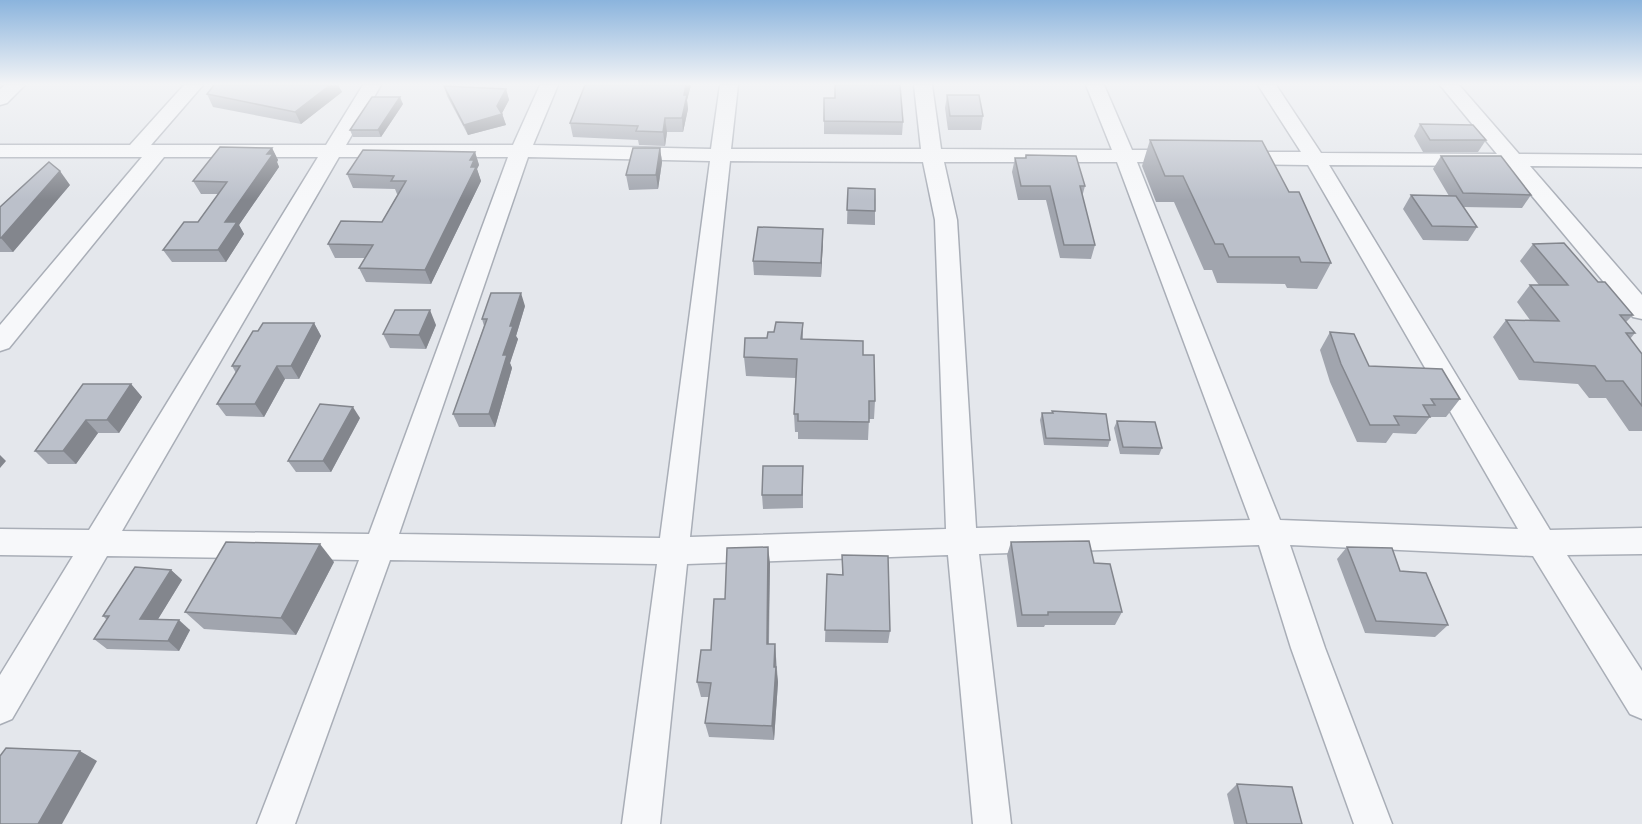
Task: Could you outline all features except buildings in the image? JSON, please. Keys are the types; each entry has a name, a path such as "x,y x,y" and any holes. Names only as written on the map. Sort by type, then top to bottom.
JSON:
{"street":[{"path":"0,342 167,123"},
{"path":"0,708 349,123"},
{"path":"276,824 380,546 520,151 532,123"},
{"path":"641,824 724,123"},
{"path":"928,123 932,155 946,220 962,543 992,824"},
{"path":"1111,123 1270,532 1308,648 1373,824"},
{"path":"1292,123 1316,160 1542,543 1642,702"},
{"path":"1482,123 1642,311"},
{"path":"0,151 520,151 719,155 1124,154 1196,157"},
{"path":"1220,157 1516,162 1642,161"},
{"path":"0,542 672,551 1270,532 1542,543 1642,541"}]}
